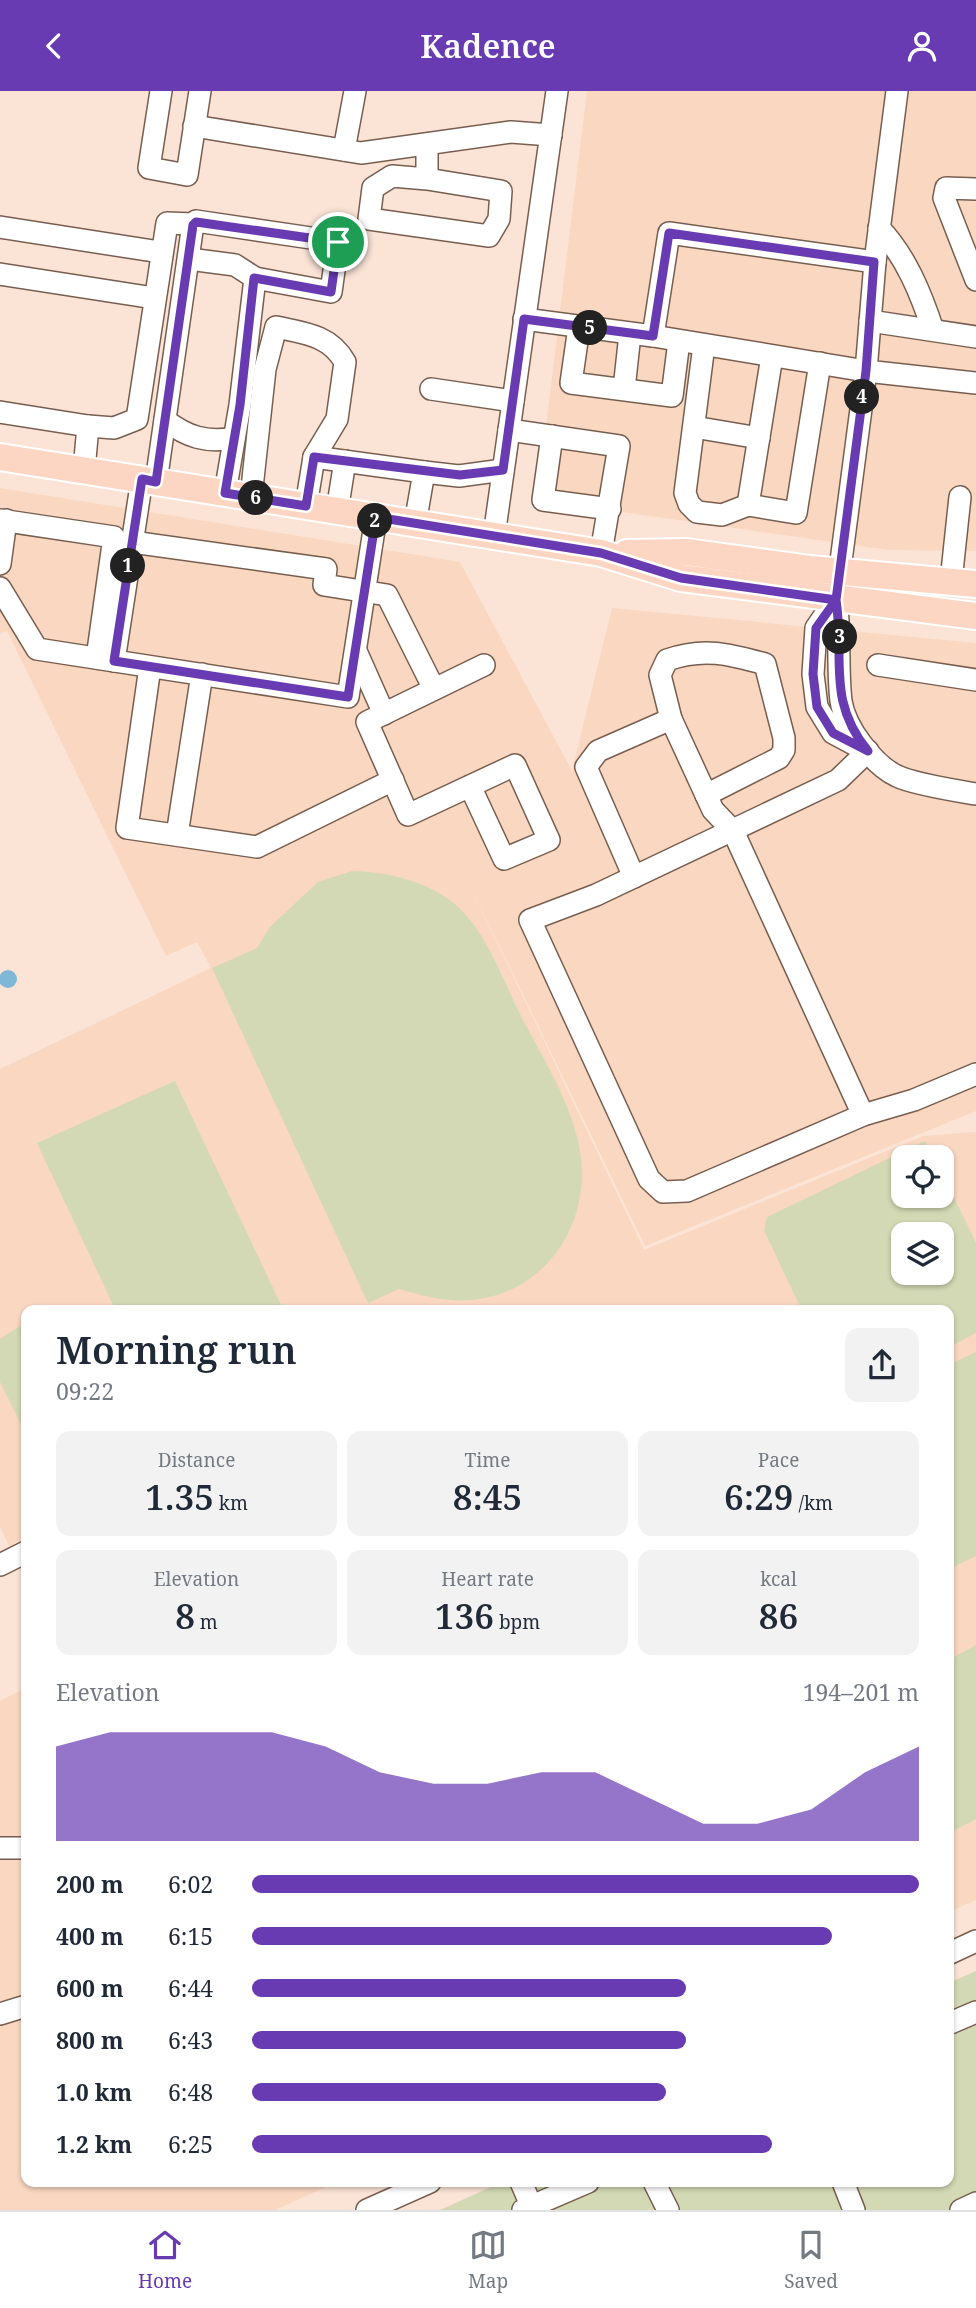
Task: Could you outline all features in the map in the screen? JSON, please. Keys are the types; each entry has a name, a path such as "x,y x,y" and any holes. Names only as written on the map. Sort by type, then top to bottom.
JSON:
{"main road":[{"path":"0,457 601,553 681,578 976,616"},
{"path":"601,553 686,552 963,583"}],"street":[{"path":"161,91 149,168 187,175 200,91"},
{"path":"344,150 355,91"},
{"path":"494,536 557,91"},
{"path":"897,91 874,262 866,371 836,600 816,628 813,674 817,707 833,733 868,751 897,776 976,794"},
{"path":"194,126 361,153 511,132 551,135"},
{"path":"426,179 427,143"},
{"path":"392,176 426,179 501,191 499,219 489,236 369,219 373,188 392,176"},
{"path":"976,189 946,188 944,198 976,280"},
{"path":"0,412 114,428 137,419 160,252 167,223 193,225 196,222 338,242 331,292 213,272 197,281 177,393 165,416"},
{"path":"105,660 165,416 193,225"},
{"path":"0,227 160,252"},
{"path":"879,228 892,242 922,296 933,330"},
{"path":"653,336 669,233 874,262"},
{"path":"189,259 235,265 254,281"},
{"path":"0,274 154,298"},
{"path":"225,493 254,281"},
{"path":"524,319 653,336 866,371 976,383"},
{"path":"870,321 976,337"},
{"path":"251,497 265,369 276,327 324,340 333,345 345,362 337,419 314,457 306,506"},
{"path":"579,327 571,383 673,396 679,341"},
{"path":"624,389 630,334"},
{"path":"704,345 685,493 689,504 697,512 722,515 748,505 796,513 820,363"},
{"path":"748,505 772,356"},
{"path":"432,389 513,401"},
{"path":"165,416 181,433 199,440 234,438"},
{"path":"84,470 88,426"},
{"path":"694,428 759,438"},
{"path":"509,429 619,446 601,553"},
{"path":"552,436 543,500 610,509"},
{"path":"314,457 460,475 503,470"},
{"path":"337,511 345,461"},
{"path":"415,523 424,472"},
{"path":"960,498 967,523 963,583"},
{"path":"0,588 37,649 348,697 376,517"},
{"path":"0,564 3,520 114,537 105,660"},
{"path":"132,542 326,569 324,585 387,595 434,689"},
{"path":"355,651 384,714"},
{"path":"706,795 779,758 784,750 784,738 765,664 727,654 691,651 667,660 660,675 671,719 706,795 713,810 733,831 863,1115"},
{"path":"470,786 408,815 367,722 484,665"},
{"path":"878,665 976,680"},
{"path":"150,667 127,828 257,847 393,780"},
{"path":"177,835 202,674"},
{"path":"634,877 586,767 598,751 671,719"},
{"path":"868,751 838,780 634,877 530,920 649,1179 663,1192 687,1191 863,1115 914,1100 976,1074"},
{"path":"0,1565 21,1554"},
{"path":"0,1848 21,1848"},
{"path":"954,1951 976,1941"},
{"path":"0,2014 21,2008"},
{"path":"954,2021 976,2012"},
{"path":"367,2210 419,2187"},
{"path":"522,2187 529,2209 577,2187"},
{"path":"656,2187 668,2210"},
{"path":"845,2187 854,2210"},
{"path":"961,2210 976,2203"}],"shaded area":[{"path":"587,91 976,91 976,551 889,550 537,500"},
{"path":"0,488 460,562 572,771 612,608 976,643 976,1111 645,1246 458,861 644,1250 891,1149 891,1208 954,1208 954,1145 901,1145 923,1136 976,1132 976,1900 954,1910 954,1305 21,1305 21,1540 9,1546 0,1527 0,1069 211,968 197,942 166,956 7,631 0,633"},
{"path":"21,1690 21,2187 326,2187 275,2210 0,2210 0,1701"}],"green space":[{"path":"352,871 380,873 420,884 445,897 467,916 492,955 570,1114 580,1151 582,1177 579,1203 571,1227 559,1249 542,1268 522,1284 499,1294 472,1300 453,1300 399,1289 368,1303 212,968 257,948 270,927 318,882"},
{"path":"175,1081 281,1305 113,1305 37,1143"},
{"path":"891,1157 891,1208 954,1208 954,1198 976,1243 976,1333 954,1344 954,1305 799,1305 764,1230 767,1217"},
{"path":"21,1325 21,1424 0,1382 0,1339"},
{"path":"976,1352 976,1556 954,1567 954,1363"},
{"path":"976,1645 976,1819 954,1830 954,1657"},
{"path":"976,1971 976,2210 440,2210 491,2187 954,2187 954,1981"}],"water":[{"path":"4,970 12,970 17,979 15,986 4,988 -1,983 -1,975"}],"route":[{"path":"338,242 196,222 193,225 156,482 142,479 114,661 348,697 376,517 601,553 681,578 836,600 841,625 838,662 842,704 851,730 868,751 833,733 817,707 813,674 816,628 821,617 836,600 866,371 874,262 669,233 653,336 524,319 503,470 460,475 314,457 306,506 225,493 240,405 254,278 331,292 338,242"}]}
